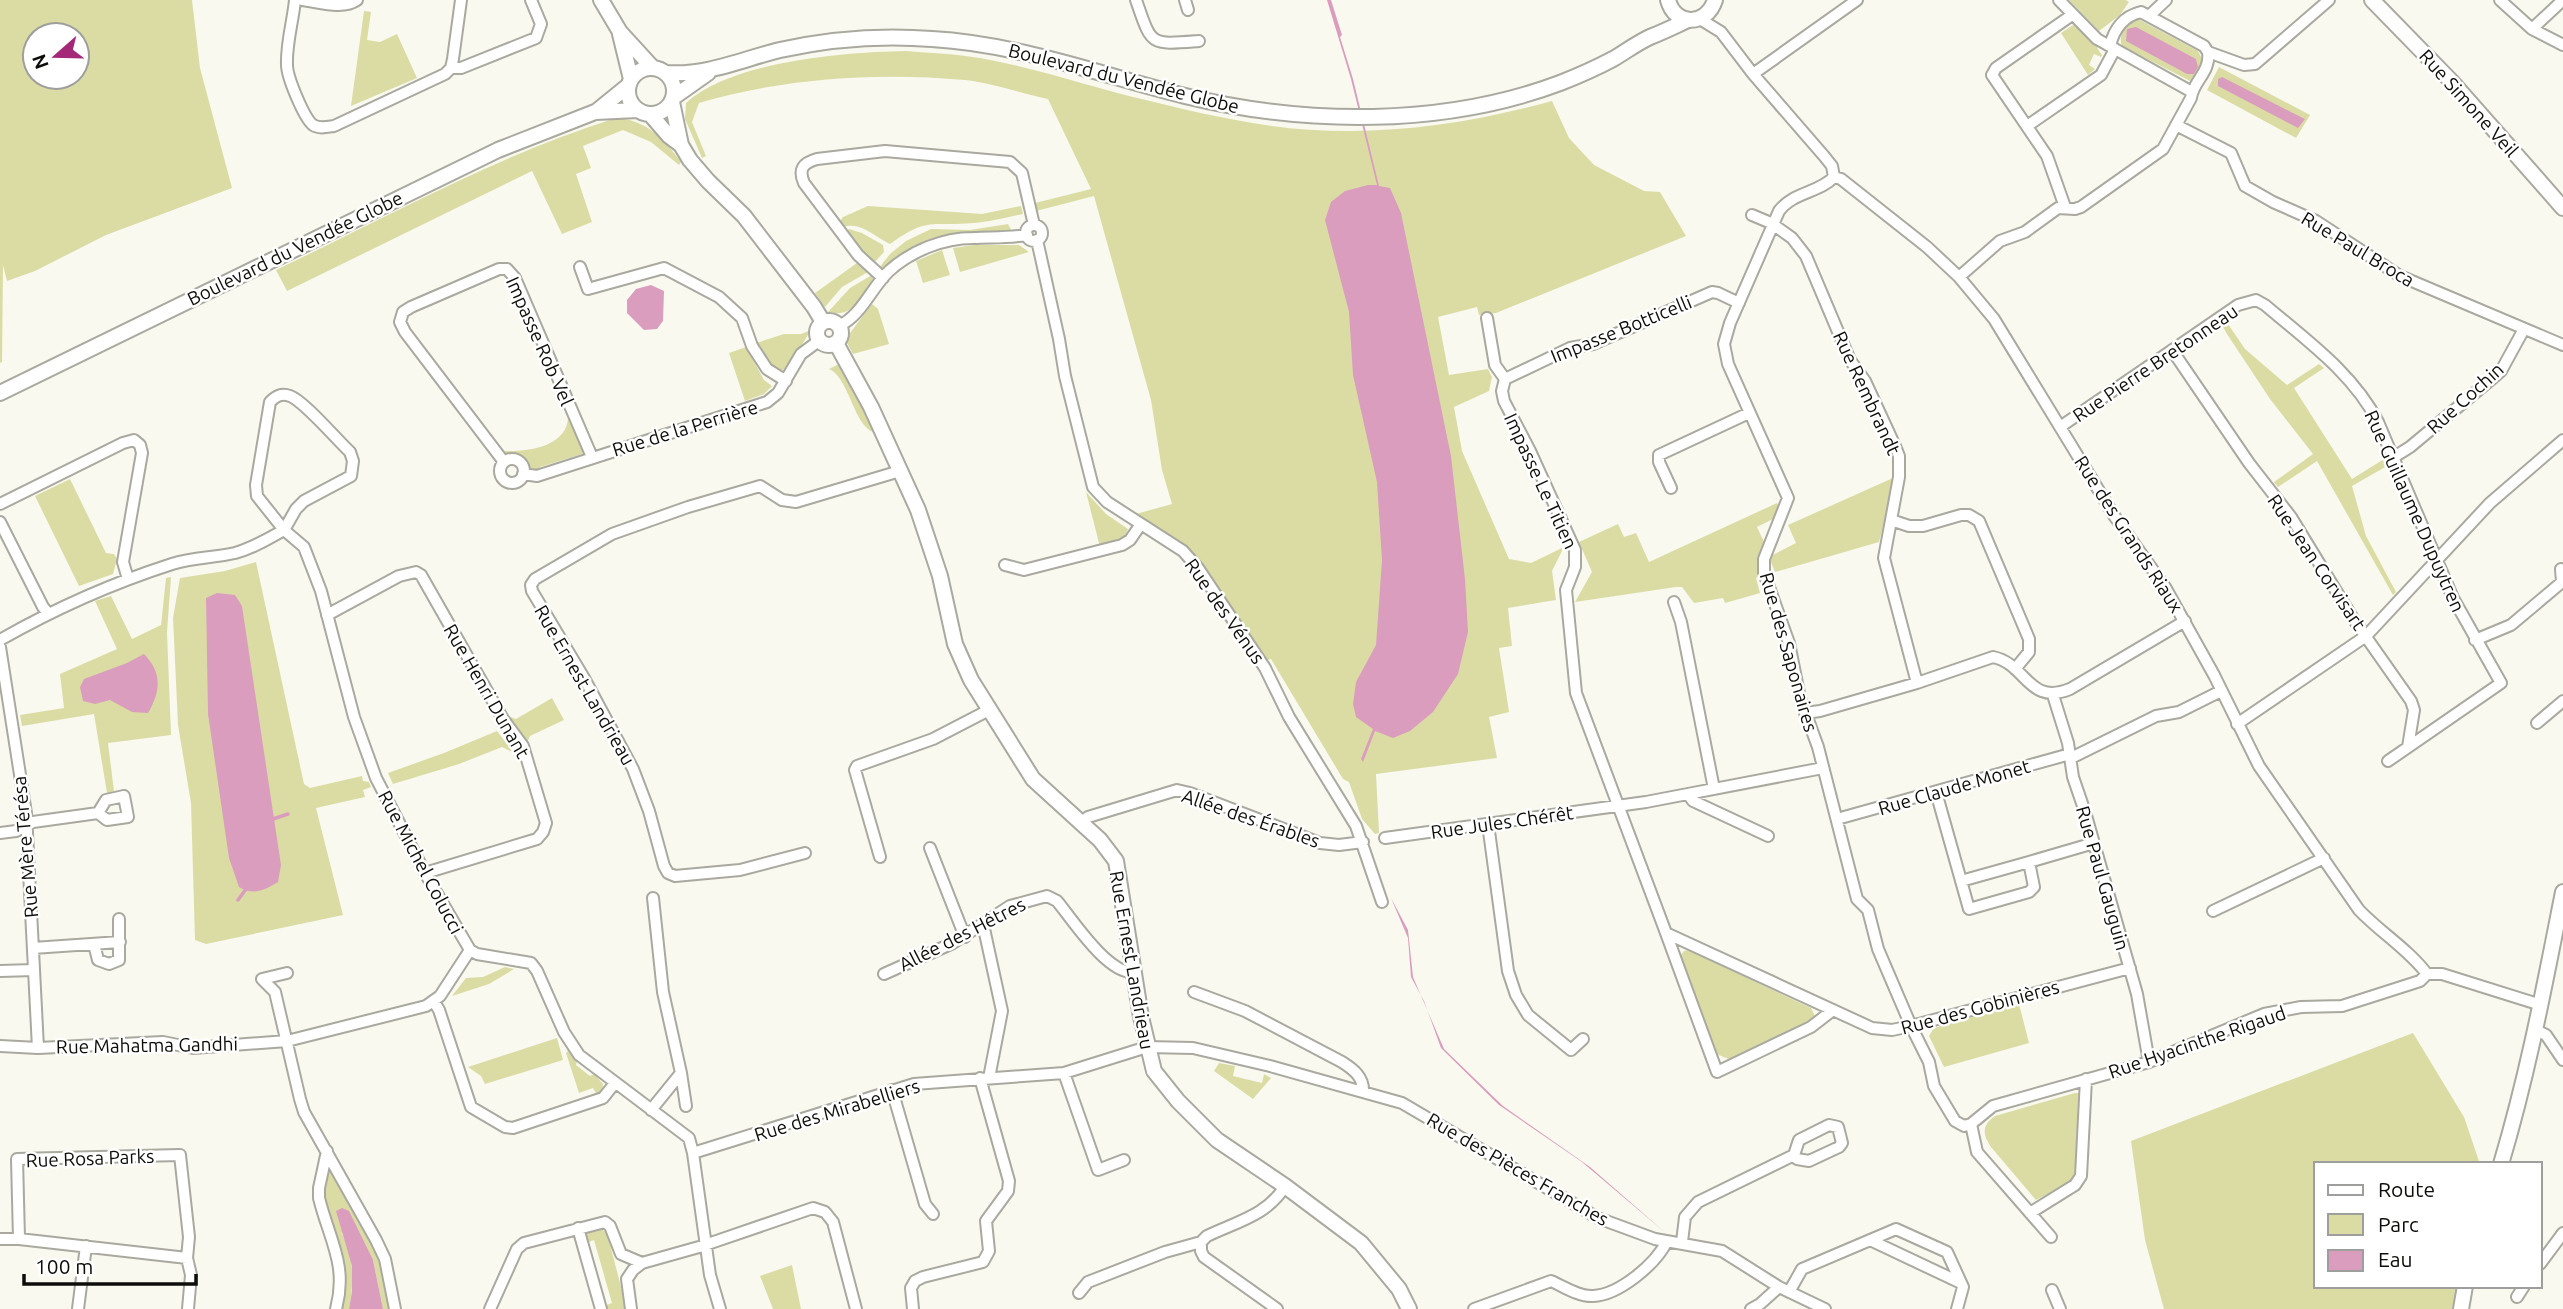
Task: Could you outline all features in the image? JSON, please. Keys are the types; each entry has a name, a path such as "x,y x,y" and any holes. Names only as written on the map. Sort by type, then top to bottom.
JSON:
{"main road":[{"path":"601,0 620,32 652,67 667,73 675,88 673,99 681,145"},
{"name":"Rue Simone Veil","path":"2372,0 2451,81 2563,208"},
{"path":"1670,4 1681,18 1694,20 1711,10 1715,2"},
{"name":"Boulevard du Vendée Globe","path":"1648,38 1670,4"},
{"name":"Boulevard du Vendée Globe","path":"667,73 715,69 764,54 822,42 882,37 937,39 1017,51 1223,104 1299,114 1368,116 1456,109 1533,92 1593,69 1648,38 1694,20"},
{"path":"620,32 630,82 629,99 681,145 697,169 734,205 769,247 823,322"},
{"path":"630,82 644,69 652,67"},
{"name":"Boulevard du Vendée Globe","path":"673,99 715,69"},
{"name":"Boulevard du Vendée Globe","path":"0,393 469,164 594,112 630,82"},
{"path":"644,112 659,113 673,99"},
{"name":"Boulevard du Vendée Globe","path":"594,112 644,112"},
{"path":"832,321 839,326 841,336 836,343 827,345 820,340 817,331 823,322 832,321"},
{"name":"Rue Ernest Landrieau","path":"836,343 871,407 918,510 935,557 955,644 971,680 1033,779 1107,848 1115,861 1147,1046 1154,1071 1178,1101 1232,1151 1285,1186 1361,1243 1399,1289 1409,1309"},
{"path":"2502,1162 2536,1030 2563,892"},
{"path":"2461,1309 2465,1288"}],"street":[{"path":"295,0 287,65 289,79 307,118 314,126 323,128 334,126 446,74 451,68 461,0"},
{"path":"302,0 350,5 357,0"},
{"path":"451,68 461,68 536,38 541,24 531,0"},
{"path":"1136,0 1147,34 1155,42 1166,44 1199,41"},
{"path":"1753,74 1857,0"},
{"path":"2059,0 2092,35 2192,92"},
{"path":"2150,15 2166,0"},
{"path":"2208,52 2223,55 2244,65 2255,64 2329,0"},
{"path":"2500,0 2532,29 2563,45"},
{"path":"2532,29 2563,0"},
{"name":"Rue des Grands Riaux","path":"1715,2 1721,32 1753,74 1832,166 1834,177 1841,179 1876,205 1959,277 1996,323 2115,517 2165,587 2259,766 2360,909 2375,926 2413,956 2427,974"},
{"path":"1959,277 2000,241 2025,232 2058,208 2081,207 2160,151 2207,70 2208,52 2204,46 2150,15 2137,12 2118,26 2101,75 2027,126"},
{"path":"2065,207 2047,156 1993,79 1993,71 2072,15"},
{"name":"Rue des Grands Riaux","path":"1694,20 1721,32"},
{"name":"Rue Paul Broca","path":"2176,125 2231,153 2245,186 2322,225 2412,282 2563,345"},
{"name":"Rue des Vénus","path":"883,278 858,255 804,183 800,175 807,162 885,151 1010,162 1022,173 1034,225 1042,231 1042,236 1026,237 1059,339 1065,376 1090,478 1100,496 1183,551 1198,568 1265,668 1289,718 1363,842"},
{"name":"Rue des Saponaires","path":"1834,177 1826,184 1787,202 1772,223 1726,332 1725,353 1788,498 1763,565 1766,581 1789,643 1805,713 1818,747 1857,898 1868,910 1878,949 1911,1026"},
{"name":"Rue Rembrandt","path":"1752,215 1772,223 1791,237 1811,265 1821,296 1847,354 1865,381 1899,456 1899,477 1884,558 1917,683"},
{"path":"839,326 854,318 883,278 902,261 940,243 961,239 1026,237"},
{"path":"580,267 588,289 664,268 719,297 742,318 752,346 766,369 786,381"},
{"name":"Impasse Rob Vel","path":"504,463 400,322 403,312 411,307 499,269 507,269 515,278 592,457"},
{"name":"Impasse Botticelli","path":"1505,379 1570,348 1593,344 1712,292 1739,303"},
{"name":"Rue Pierre Bretonneau","path":"2060,427 2238,305 2250,300"},
{"name":"Rue Guillaume Dupuytren","path":"2250,300 2266,304 2353,383 2370,407 2394,457 2435,560 2475,640 2501,682 2408,747"},
{"name":"Impasse Le Titien","path":"1487,318 1495,365 1505,379 1502,391 1504,401 1575,550 1575,567 1566,590 1575,687 1618,806"},
{"name":"Rue Cochin","path":"2394,457 2410,447 2501,371 2524,329"},
{"name":"Rue de la Perrière","path":"523,474 537,476 767,402 786,381 801,354 820,340"},
{"name":"Rue Jean Corvisart","path":"2172,350 2249,463 2291,517 2413,705 2408,747"},
{"name":"Rue Michel Colucci","path":"284,530 304,501 351,476 354,461 350,452 296,399 283,394 270,402 256,485 257,496 284,530 304,547 314,567 354,717 376,778 425,873 470,950 477,954 524,960 534,966 570,1044 588,1064 689,1138 693,1153"},
{"path":"1671,488 1659,462 1659,455 1749,413"},
{"path":"0,504 134,440 140,445 142,453 123,562 128,579"},
{"path":"2237,724 2366,636 2490,503 2563,440"},
{"path":"518,461 523,467 523,474 516,483 508,482 500,473 504,463 518,461"},
{"name":"Rue Ernest Landrieau","path":"805,853 740,870 675,876 668,873 636,775 584,678 532,592 531,585 535,579 606,537 688,507 760,486 782,500 796,502 900,471"},
{"path":"1891,520 1915,527 1961,515 1969,515 1979,521 2029,639 2029,652 2015,669"},
{"path":"0,522 48,613"},
{"path":"1005,565 1024,570 1122,545 1130,540 1142,524"},
{"path":"0,640 89,593 177,562 253,547 284,530"},
{"path":"2475,640 2511,625 2562,582 2561,569"},
{"name":"Rue Henri Dunant","path":"327,615 408,572 421,575 503,719 523,746 546,823 543,832 537,839 425,873"},
{"path":"1674,602 1681,622 1714,789"},
{"path":"1805,713 1917,683 1993,657 2015,669 2044,693 2053,695 2070,689 2185,621"},
{"name":"Rue Mère Térésa","path":"0,646 27,827 37,1048"},
{"name":"Rue Claude Monet","path":"1837,819 2070,756 2157,716 2179,712 2221,691"},
{"name":"Rue Paul Gauguin","path":"2053,695 2073,777 2130,968 2149,1062"},
{"path":"2537,723 2563,701"},
{"path":"880,857 855,770 857,766 933,739 989,710"},
{"path":"2388,761 2408,747"},
{"name":"Rue Jules Chérêt","path":"1385,838 1618,806 1822,768"},
{"name":"Allée des Érables","path":"1081,823 1088,817 1177,790 1320,843 1339,845 1363,842"},
{"path":"1936,792 1969,909 2029,892 2034,887 2029,862"},
{"path":"1688,794 1693,802 1768,836"},
{"path":"1618,806 1717,1072 1811,1027 1833,1010"},
{"path":"0,833 27,827 33,822 98,813"},
{"path":"1488,824 1508,971 1516,995 1528,1015 1571,1051 1583,1039"},
{"path":"1363,842 1382,902"},
{"path":"1961,881 2094,843"},
{"path":"930,848 965,937"},
{"path":"2214,911 2324,858"},
{"name":"Allée des Hêtres","path":"884,974 965,937 1010,906 1041,897 1052,897 1105,958 1128,973 1134,972"},
{"path":"653,898 663,992 686,1105"},
{"path":"94,944 98,960 109,964 119,960 119,919"},
{"path":"913,1309 911,1288 918,1279 983,1262 989,1251 986,1221 1008,1191 1009,1181 985,1078 1002,1011 983,924"},
{"name":"Rue des Gobinières","path":"1666,933 1872,1028 1892,1030 2130,968"},
{"path":"33,948 120,942"},
{"path":"470,950 434,1002 471,1107 505,1127 513,1128 604,1098 615,1083"},
{"path":"0,971 34,970"},
{"path":"287,973 262,979 275,992 304,1111 385,1259 395,1309"},
{"path":"2427,974 2442,974 2541,1005"},
{"name":"Rue Hyacinthe Rigaud","path":"1971,1124 1993,1106 2149,1062 2264,1014 2291,1008 2330,1008 2351,1004 2420,981 2427,974"},
{"path":"1194,992 1245,1011 1354,1069 1361,1079 1363,1092"},
{"name":"Rue Mahatma Gandhi","path":"0,1046 37,1048 150,1042 193,1048 287,1041 434,1002"},
{"path":"1911,1026 1929,1062 1939,1097 1955,1121 1964,1126 1971,1124 1977,1152 2051,1237"},
{"path":"2536,1030 2546,1035 2563,1060"},
{"name":"Rue des Mirabelliers","path":"693,1153 892,1090 929,1082 1064,1073 1147,1046"},
{"name":"Rue des Pièces Franches","path":"1147,1046 1179,1046 1211,1051 1402,1103 1598,1218 1629,1231 1722,1251 1784,1289 1825,1309"},
{"path":"651,1110 681,1073"},
{"path":"1064,1073 1098,1170 1124,1160"},
{"name":"Rue Hyacinthe Rigaud","path":"2030,1213 2075,1185 2081,1176 2087,1079"},
{"path":"892,1090 925,1203 933,1214"},
{"path":"327,1151 319,1188 341,1266 341,1293 336,1309"},
{"path":"693,1153 705,1245 720,1309"},
{"name":"Rue Rosa Parks","path":"19,1239 17,1158 180,1155 189,1237 187,1258"},
{"path":"1682,1242 1685,1217 1698,1202 1794,1155"},
{"path":"1079,1293 1088,1282 1165,1252 1201,1242 1207,1236 1269,1207 1285,1186"},
{"path":"631,1309 627,1279 642,1263 818,1208 830,1217 833,1223 856,1309"},
{"path":"490,1309 520,1245 599,1222 608,1224 621,1254 642,1263"},
{"path":"578,1228 601,1309"},
{"path":"1751,1309 1784,1289 1802,1269 1896,1229 1947,1252 1963,1292 1958,1309"},
{"path":"2542,1261 2563,1233"},
{"path":"0,1239 187,1258 191,1275 187,1309"},
{"path":"1870,1240 1961,1283"},
{"path":"1474,1309 1551,1281 1583,1296 1596,1296 1627,1284 1653,1261 1667,1241"},
{"path":"1201,1242 1204,1257 1277,1309"},
{"path":"78,1309 86,1247"},
{"path":"2517,1297 2523,1288"},
{"path":"2052,1290 2060,1309"}],"green space":[{"path":"0,0 192,0 200,68 232,188 106,235 35,271 7,281 3,265 0,363"},
{"path":"2069,0 2129,2 2120,15 2099,31"},
{"path":"364,11 371,12 367,40 380,42 397,34 417,78 351,106"},
{"path":"2138,19 2198,51 2203,61 2194,83 2122,46 2122,33"},
{"path":"2073,25 2098,45 2102,55 2101,57 2094,54 2089,65 2095,69 2088,75 2061,33"},
{"path":"906,51 1002,62 1190,111 1296,129 1370,131 1444,124 1552,101 1569,138 1594,165 1644,191 1660,192 1686,236 1496,313 1479,315 1477,307 1438,317 1449,375 1488,369 1492,377 1489,391 1454,407 1462,451 1509,559 1531,563 1562,548 1552,571 1556,600 1508,608 1512,646 1499,648 1509,712 1489,717 1497,758 1376,774 1379,833 1375,834 1362,819 1349,782 1343,779 1271,659 1266,660 1191,551 1136,514 1172,504 1162,470 1151,400 1094,196 1036,211 1035,203 1091,189 1048,99 975,81 932,78 831,79 764,88 699,103 692,122 706,156 702,158 685,119 686,103 706,89 731,77 760,68 822,57"},
{"path":"2219,67 2310,115 2296,138 2207,90"},
{"path":"616,118 637,122 654,132 681,162 679,165 651,142 623,130 583,146 591,168 576,174 592,222 562,234 532,171 287,291 276,270 486,168"},
{"path":"868,206 982,214 1021,206 1023,214 979,222 930,224 914,229 890,244 862,228 843,227 839,222 843,217"},
{"path":"1008,224 1012,232 970,234 881,270 879,268 890,254 906,241 931,229 970,230"},
{"path":"849,229 883,245 884,252 873,264 846,232"},
{"path":"1019,245 1029,252 960,272 953,248"},
{"path":"942,250 950,275 923,283 916,261"},
{"path":"857,263 868,272 842,287 825,307 815,293"},
{"path":"872,275 873,280 850,310 828,312 850,288"},
{"path":"872,304 878,309 889,344 853,354 847,343 850,333"},
{"path":"2228,324 2245,349 2287,385 2319,364 2324,368 2294,388 2352,479 2384,459 2387,466 2352,486 2366,536 2396,592 2393,595 2317,461 2278,487 2274,482 2313,454 2270,399 2227,334 2223,327"},
{"path":"811,330 787,369 777,371 756,343 784,334 801,334"},
{"path":"746,347 764,380 772,386 764,394 745,401 729,353"},
{"path":"841,363 878,433 863,424 843,383 829,369"},
{"path":"568,414 585,453 540,467 539,471 532,470 520,457 506,454 504,451 536,448 555,440 567,425"},
{"path":"1893,478 1893,489 1879,542 1775,572 1769,557 1796,543 1788,525"},
{"path":"70,479 106,553 114,554 117,559 113,574 79,586 35,496"},
{"path":"1086,492 1106,514 1128,529 1123,540 1100,547"},
{"path":"1777,503 1780,509 1777,517 1757,527 1765,544 1757,562 1756,578 1760,593 1725,603 1723,598 1694,603 1682,587 1676,587 1575,602 1592,572 1579,542 1618,524 1624,537 1636,533 1649,562"},
{"path":"256,562 304,784 310,788 362,776 363,781 369,782 371,787 363,790 365,797 316,808 343,915 206,944 195,940 191,803 178,725 173,618 180,578 225,571"},
{"path":"171,577 167,632 171,735 108,743 114,791 107,793 94,714 22,726 20,715 64,708 60,674 117,649 95,601 111,596 132,639 161,625 166,578"},
{"path":"552,698 564,720 530,736 527,743 504,715 516,719"},
{"path":"497,731 514,753 502,747 459,764 393,784 388,773 444,753"},
{"path":"1688,950 1811,1008 1815,1016 1811,1024 1731,1060 1714,1053 1688,983 1688,974 1681,955"},
{"path":"505,967 514,969 489,984 452,996 466,978 483,977"},
{"path":"2019,1004 2029,1043 1944,1067 1929,1036 1934,1028"},
{"path":"2413,1033 2464,1117 2479,1162 2314,1162 2314,1288 2457,1288 2452,1309 2164,1309 2145,1240 2131,1141"},
{"path":"557,1038 563,1060 485,1084 481,1076 468,1067"},
{"path":"568,1051 577,1061 576,1065 590,1076 594,1074 603,1084 602,1093 597,1095 593,1088 579,1093 566,1053"},
{"path":"1219,1063 1235,1066 1233,1076 1262,1083 1264,1074 1271,1078 1253,1099 1214,1071"},
{"path":"2080,1093 2078,1173 2072,1182 2036,1200 1991,1147 1985,1134 1986,1126 1995,1116"},
{"path":"327,1169 333,1169 379,1254 391,1309 383,1309 373,1260 341,1232 351,1260 352,1289 349,1309 340,1309 344,1268 325,1198"},
{"path":"600,1228 607,1233 626,1306 624,1309 605,1309 604,1306 612,1303 594,1240 586,1243 585,1238 589,1230"},
{"path":"792,1265 801,1309 773,1309 760,1276"}],"water":[{"path":"1327,0 1331,0 1342,35 1340,37 1353,79 1379,186 1390,188 1401,213 1451,456 1465,579 1468,632 1458,674 1433,712 1410,731 1393,738 1375,731 1363,762 1361,759 1373,729 1356,717 1353,704 1356,682 1376,645 1382,560 1377,482 1353,375 1349,312 1325,220 1331,202 1345,191 1377,185 1351,79"},
{"path":"2136,27 2196,59 2198,67 2194,74 2187,74 2126,41 2127,29"},
{"path":"2222,77 2305,119 2298,128 2218,86 2218,79"},
{"path":"651,285 664,291 663,321 657,329 644,330 627,313 627,300 636,289"},
{"path":"217,593 235,595 242,606 281,865 278,882 259,891 239,887 229,858 208,714 206,598"},
{"path":"144,654 154,668 158,682 148,713 132,712 110,700 95,704 83,701 80,687 84,679"},
{"path":"1391,898 1408,930 1413,977 1421,995 1411,977 1408,938"},
{"path":"1428,1011 1444,1049 1503,1106 1590,1167 1668,1235 1582,1162 1499,1105 1441,1048"},
{"path":"342,1208 349,1211 373,1260 383,1309 349,1309 352,1266 336,1211"}],"waterway":[{"path":"270,820 288,814"},
{"path":"238,900 246,889"}]}
